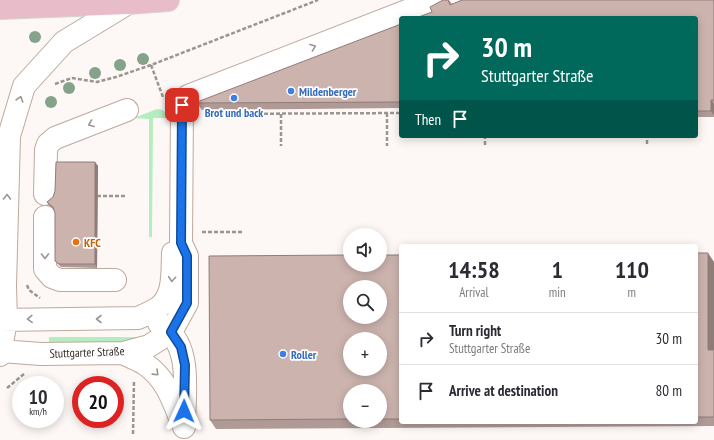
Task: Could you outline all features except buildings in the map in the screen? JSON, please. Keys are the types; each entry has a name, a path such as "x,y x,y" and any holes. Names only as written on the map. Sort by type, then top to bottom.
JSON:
{"main road":[{"path":"0,8 168,0"}],"street":[{"path":"176,105 188,96 436,0"},
{"path":"0,355 5,286 9,136 24,86 64,42 128,3"},
{"name":"Stuttgarter Straße","path":"0,351 41,354 128,356 149,346 171,332 187,303 187,256 181,243 176,105"},
{"path":"0,108 9,136"},
{"path":"46,194 46,150 48,144 55,138 127,110"},
{"path":"46,217 45,269 52,277 60,280 115,280"},
{"name":"Stuttgarter Straße","path":"3,320 138,318 158,308 168,298 172,284 173,253 181,243"},
{"path":"138,318 160,323 171,332 181,347 185,365 187,433"},
{"path":"128,356 144,363 159,375 168,389 187,433"}],"path":[{"path":"318,0 151,66 176,105 244,114 399,113"},
{"path":"244,109 244,114"},
{"path":"387,113 387,146"},
{"path":"281,114 282,146"},
{"path":"485,138 485,145"},
{"path":"647,138 647,144"},
{"path":"98,196 127,196"},
{"path":"204,232 242,232"},
{"path":"25,281 29,290 42,300"},
{"path":"128,356 133,434"},
{"path":"7,388 20,379 25,373 30,371"}],"green space":[{"path":"157,109 164,111 167,118 153,118 152,237 149,237 149,119 134,118"},
{"path":"49,337 140,338 138,342 49,343"}],"place":[{"name":"Mildenberger","path":"291,91"},
{"name":"Brot und back","path":"234,98"},
{"name":"KFC","path":"76,242"},
{"name":"Roller","path":"283,354"}],"route":[{"path":"182,105 181,243 187,256 187,303 171,332 181,347 185,365 184,411"}]}
